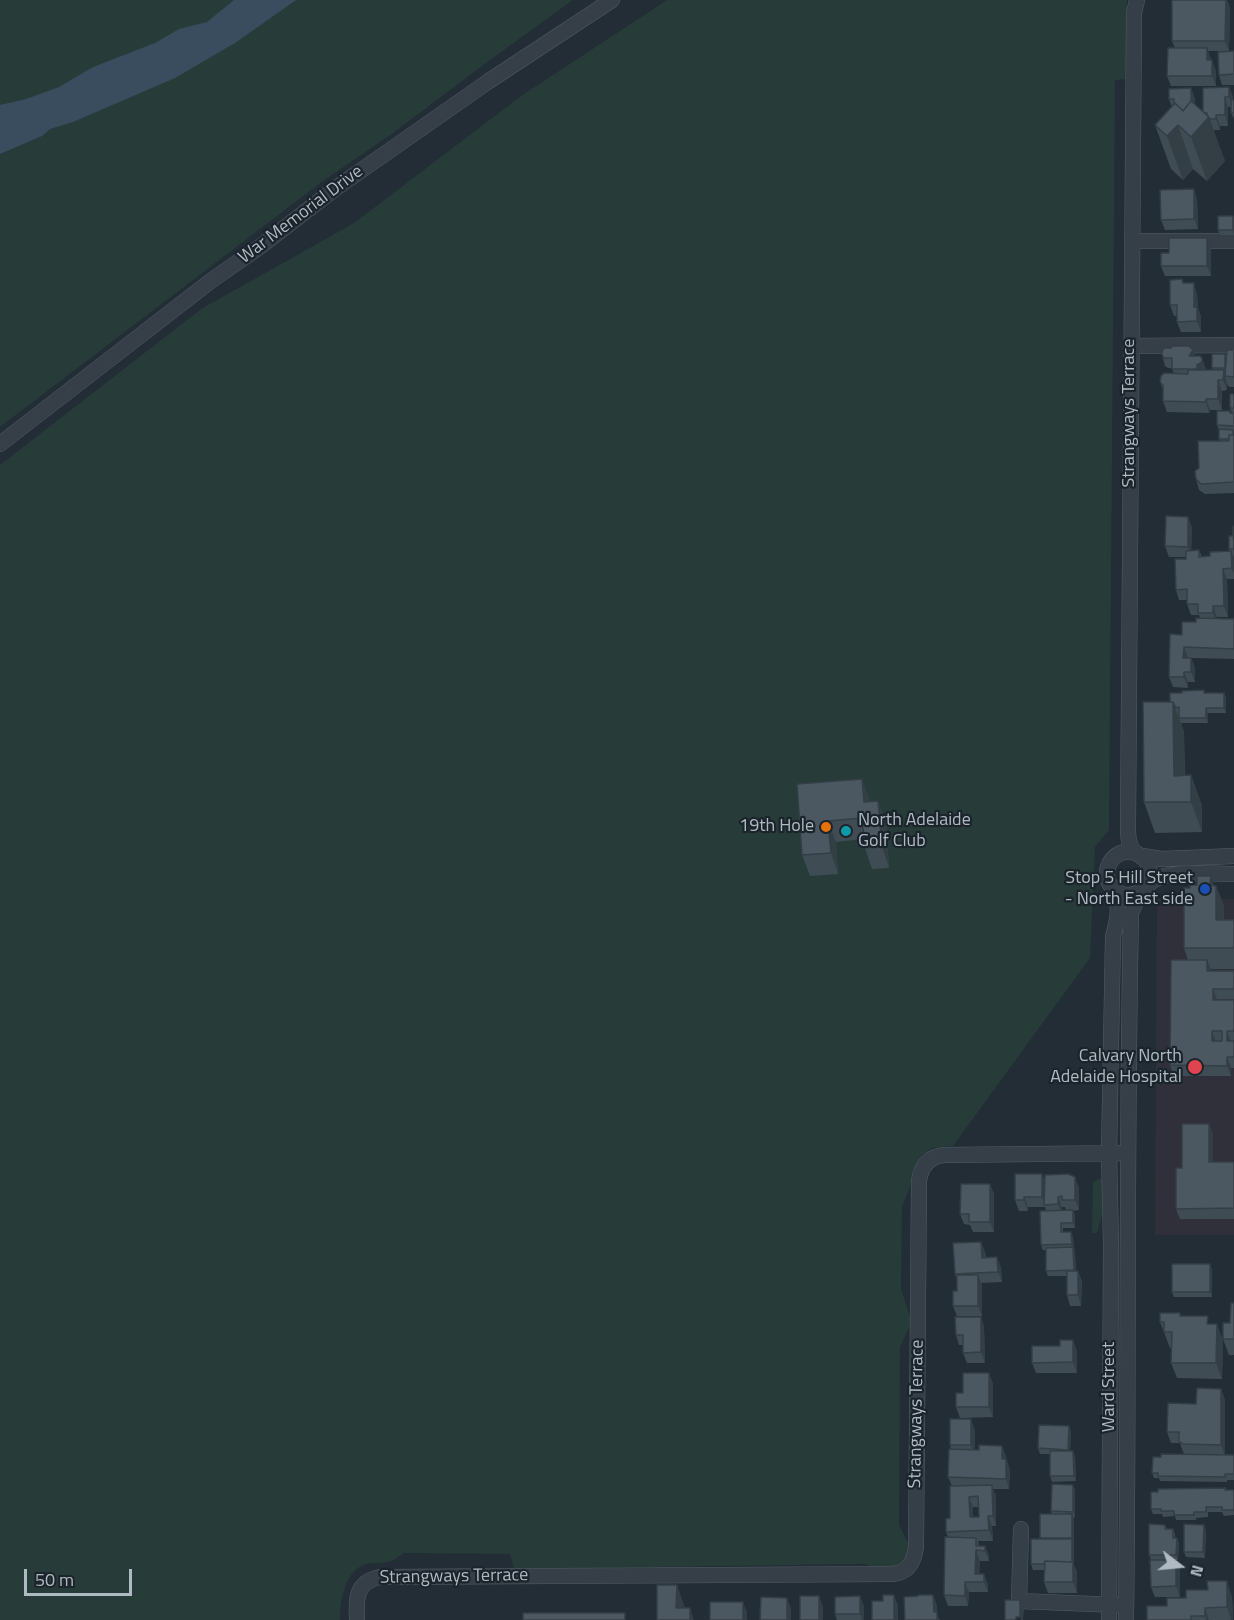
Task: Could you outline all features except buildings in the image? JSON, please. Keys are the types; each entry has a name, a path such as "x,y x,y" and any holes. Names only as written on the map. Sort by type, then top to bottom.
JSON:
{"street":[{"name":"War Memorial Drive","path":"0,444 212,280 261,246 336,188 489,81 612,0"},
{"name":"Strangways Terrace","path":"1137,0 1134,13 1128,826 1131,848 1139,854"},
{"path":"1132,241 1234,241"},
{"path":"1131,346 1234,345"},
{"name":"Strangways Terrace","path":"1118,854 1125,841 1128,826"},
{"path":"1139,854 1149,867 1149,880 1131,913 1128,1153 1109,1153 1113,937 1117,923 1118,904 1108,880 1107,870 1111,860 1123,852 1139,854 1162,859 1234,856"},
{"path":"1213,857 1213,874"},
{"path":"1112,888 1129,895 1163,876 1234,874"},
{"path":"1113,969 1130,969"},
{"path":"1110,1058 1129,1057"},
{"name":"Strangways Terrace","path":"357,1620 358,1595 363,1584 374,1578 385,1576 892,1574 904,1571 912,1561 915,1547 919,1181 922,1168 938,1155 1109,1153"},
{"name":"Ward Street","path":"1109,1153 1111,1245 1109,1613"},
{"name":"Ward Street","path":"1126,1613 1128,1153"},
{"path":"1111,1245 1129,1245"},
{"path":"1110,1322 1128,1322"},
{"path":"1021,1529 1019,1601 1109,1613 1126,1613"}],"shaded area":[{"name":"Calvary North Adelaide Hospital","path":"1157,899 1234,899 1234,1235 1155,1235"}],"green space":[{"path":"0,0 573,0 393,133 323,181 0,427"},
{"path":"667,0 1127,0 1126,79 1115,80 1109,830 1095,847 1090,958 953,1146 932,1148 920,1158 914,1168 911,1185 902,1206 901,1289 912,1322 900,1347 899,1525 911,1549 910,1555 900,1566 865,1564 514,1569 510,1554 404,1553 384,1563 363,1565 351,1575 344,1589 340,1620 0,1620 0,465 201,309 354,223 521,96"},
{"path":"1102,1179 1102,1215 1097,1233 1092,1233 1093,1182"}],"water":[{"path":"234,0 296,0 235,43 175,78 73,122 50,129 42,136 0,154 0,105 26,99 59,87 93,67 155,43 179,29 207,22"}],"place":[{"name":"19th Hole","path":"826,827"},
{"name":"North Adelaide Golf Club","path":"846,831"},
{"name":"Stop 5 Hill Street - North East side","path":"1205,889"},
{"name":"Calvary North Adelaide Hospital","path":"1195,1067"}]}
